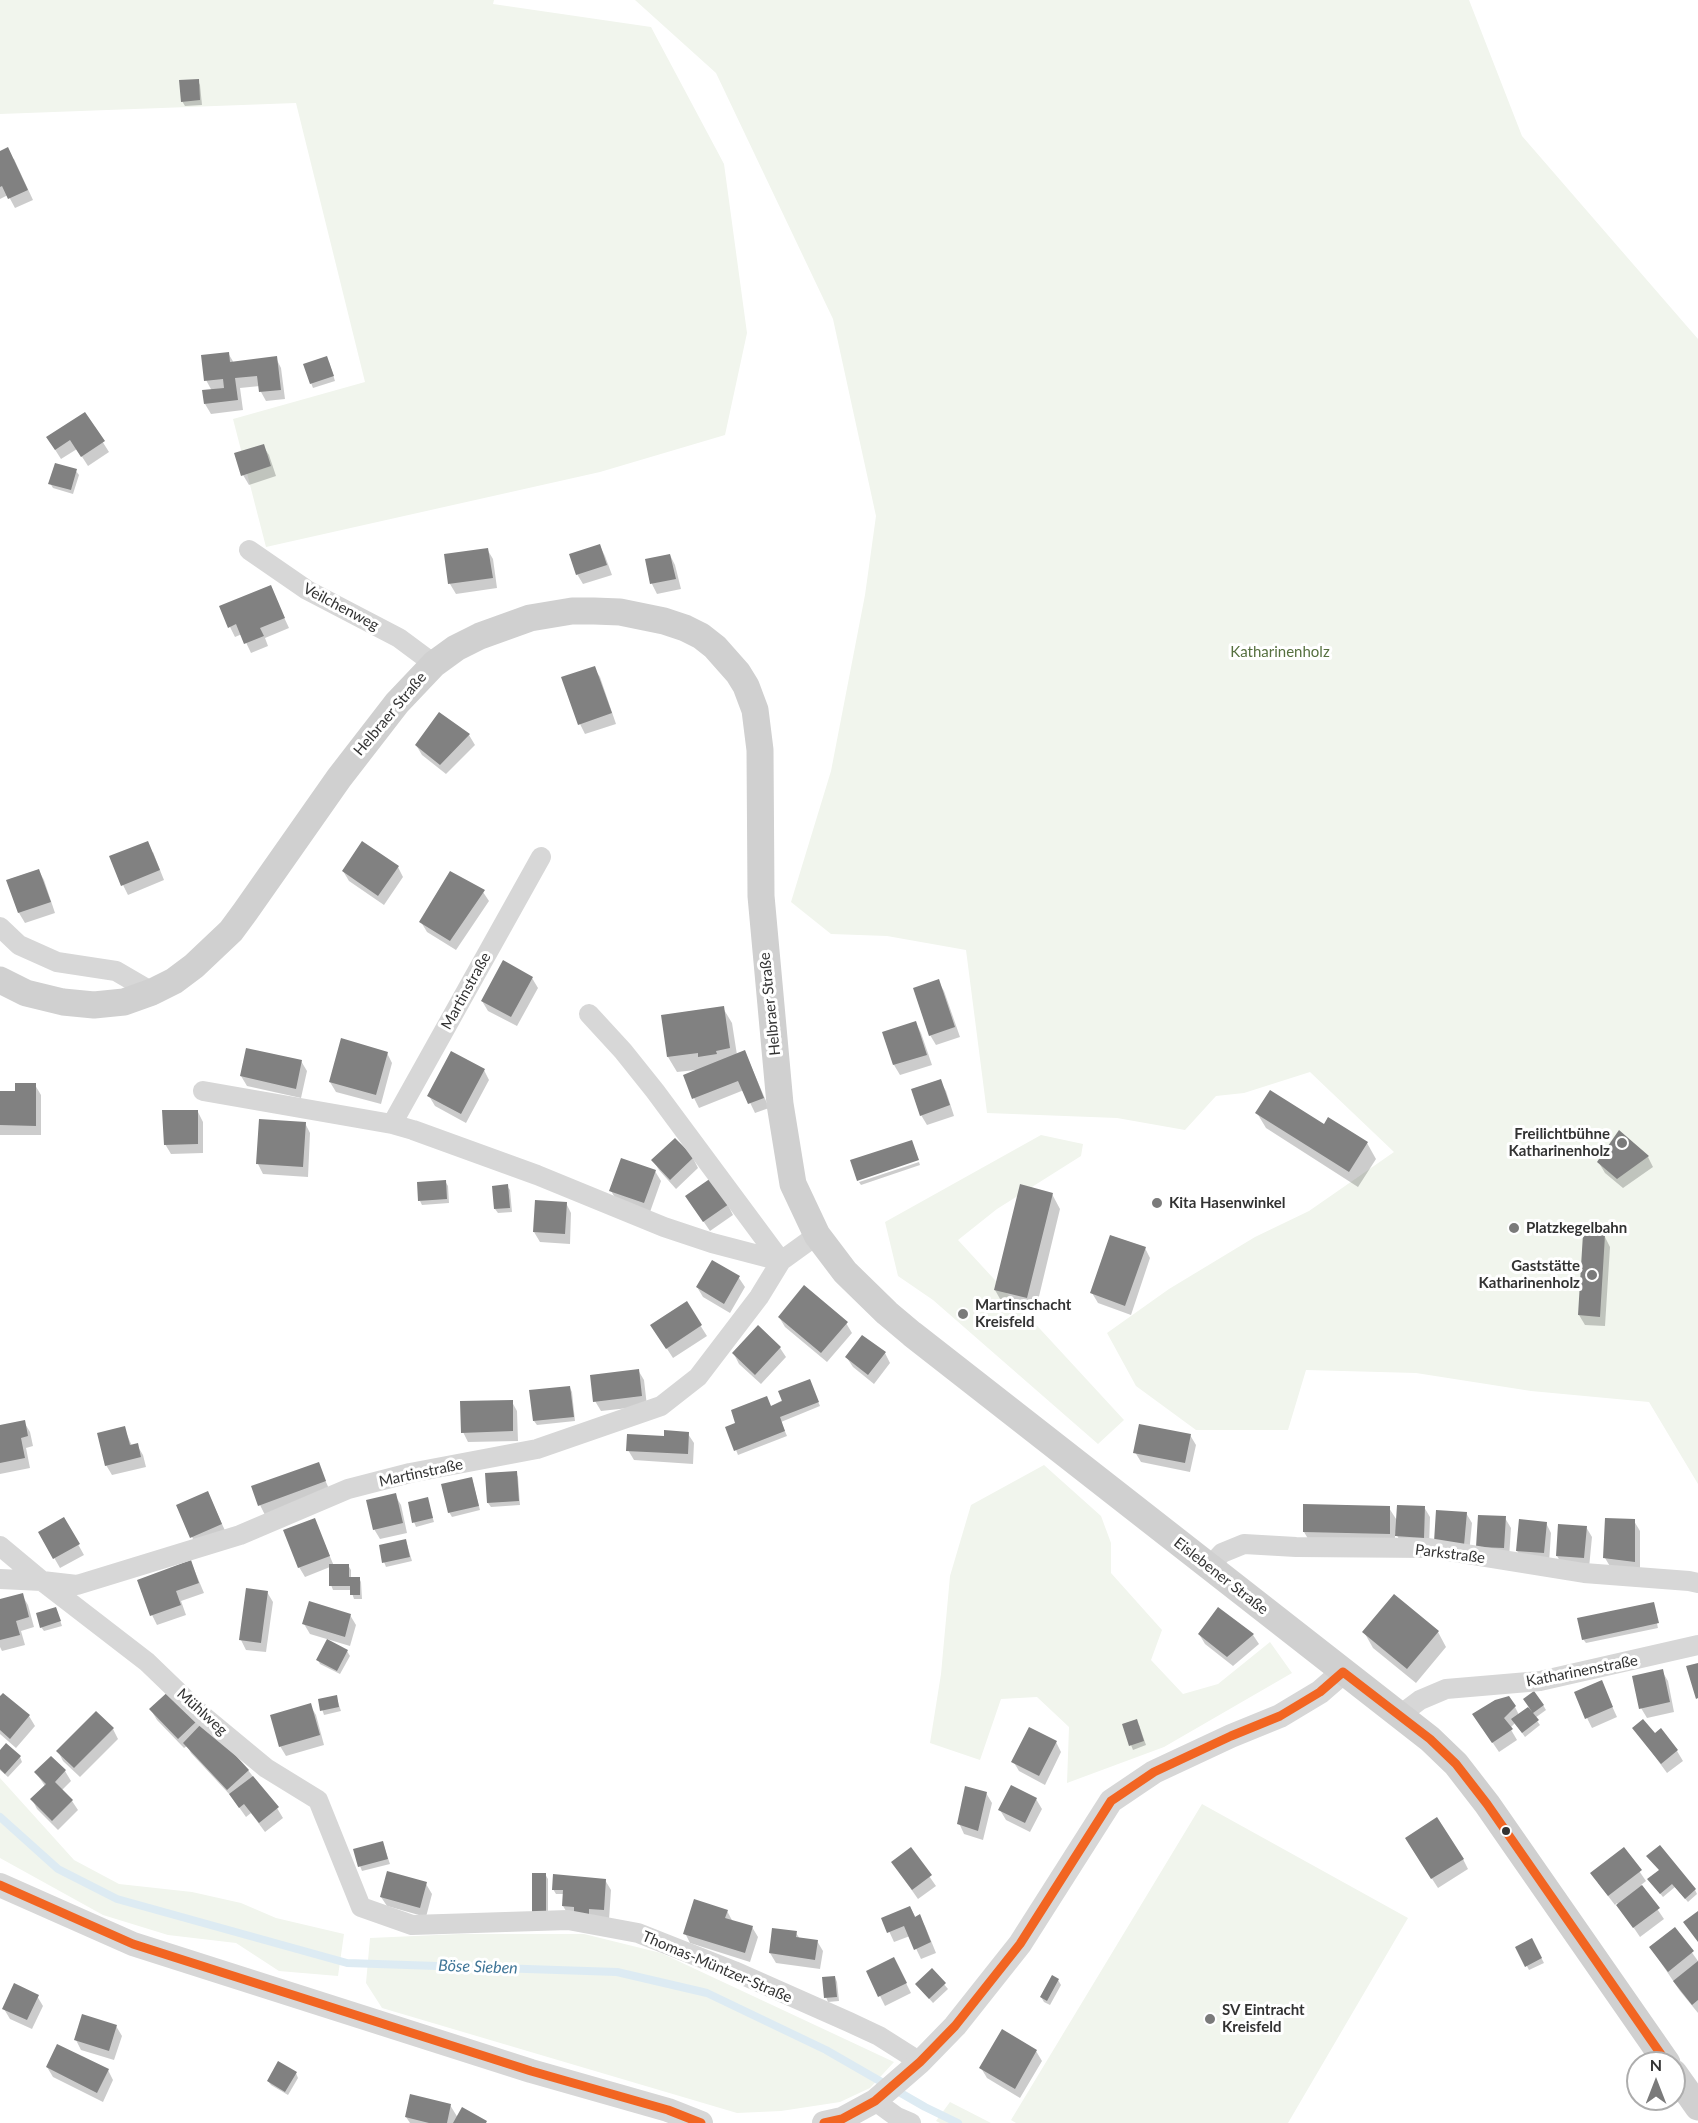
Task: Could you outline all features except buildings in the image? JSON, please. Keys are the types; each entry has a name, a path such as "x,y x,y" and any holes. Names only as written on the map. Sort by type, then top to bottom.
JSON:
{"main road":[{"name":"Helbraer Straße","path":"0,981 26,993 63,1002 94,1005 124,1002 174,981 194,966 231,931 360,749 397,703 434,664 456,648 508,624 551,614 620,612 685,628 701,636 715,647 738,673 751,699 757,726 761,806 760,896 780,1104"},
{"name":"Eislebener Straße","path":"780,1104 793,1184 817,1236 845,1272 895,1320 1430,1739 1456,1764 1487,1804 1659,2051"},
{"path":"1686,2090 1698,2107"}],"street":[{"name":"Veilchenweg","path":"249,550 307,590 399,638 434,664"},
{"name":"Martinstraße","path":"392,1124 541,858"},
{"path":"0,927 19,945 57,962 116,971 152,992"},
{"path":"589,1014 623,1050 655,1091 781,1261"},
{"path":"203,1091 392,1124 468,1149 664,1227 781,1261"},
{"name":"Martinstraße","path":"0,1579 77,1585 240,1535 348,1489 410,1473 537,1449 662,1406 698,1377 759,1297 781,1261 817,1236"},
{"name":"Parkstraße","path":"1209,1567 1222,1553 1244,1544 1296,1547 1428,1548 1584,1573 1689,1581 1698,1584"},
{"name":"Mühlweg","path":"0,1546 147,1662 202,1715 266,1768 318,1800 361,1907"},
{"name":"Katharinenstraße","path":"1400,1715 1420,1700 1446,1689 1540,1681 1698,1646"},
{"path":"824,2123 842,2119 879,2098 954,2026 1020,1944 1111,1801 1154,1772 1280,1716 1320,1692 1343,1672"},
{"path":"0,1885 133,1944 531,2071 668,2110 701,2123"},
{"name":"Thomas-Müntzer-Straße","path":"361,1907 412,1925 568,1920 638,1933 734,1971 816,2010 879,2036 911,2069"},
{"path":"879,2098 897,2117 911,2123"}],"green space":[{"path":"0,0 494,0 493,4 651,27 724,164 747,333 725,435 600,472 266,547 233,419 365,382 296,103 0,114"},
{"name":"Katharinenholz","path":"635,0 1469,0 1522,136 1698,339 1698,1484 1649,1402 1531,1391 1416,1373 1306,1370 1288,1430 1196,1430 1136,1386 1107,1333 1169,1289 1255,1237 1309,1211 1394,1152 1310,1072 1244,1093 1216,1096 1185,1130 1117,1118 987,1113 966,950 887,936 831,934 791,902 831,771 865,595 876,516 833,319 716,73"},
{"path":"1041,1135 1083,1144 1081,1156 997,1209 958,1240 1124,1420 1098,1444 933,1300 898,1276 885,1222"},
{"path":"1044,1465 1101,1516 1111,1543 1111,1573 1162,1630 1151,1660 1183,1694 1218,1684 1270,1642 1292,1673 1164,1747 1067,1783 1069,1727 1037,1697 1001,1699 980,1760 930,1743 941,1674 950,1576 971,1505"},
{"path":"0,1778 74,1860 119,1884 192,1892 241,1903 276,1918 344,1934 338,1976 279,1971 236,1943 168,1935 103,1915 0,1858"},
{"name":"SV Eintracht Kreisfeld","path":"1202,1804 1408,1918 1288,2123 1016,2123 1011,2120"},
{"path":"460,1934 584,1934 661,1953 894,2062 870,2088 840,2102 781,2111 737,2113 382,2008 366,1983 370,1938"},
{"path":"950,2102 991,2123 940,2123 936,2121"}],"waterway":[{"name":"Böse Sieben","path":"0,1817 58,1869 117,1899 347,1963 617,1972 707,1993 826,2050 925,2107 958,2123"}],"transit line":[{"path":"1343,1672 1430,1739 1456,1764 1487,1804 1659,2051"},
{"path":"824,2123 842,2119 875,2101 920,2062 955,2026 1020,1944 1111,1801 1154,1772 1280,1716 1320,1692 1343,1672"},
{"path":"0,1885 133,1944 531,2071 668,2110 701,2123"}],"place":[{"name":"Freilichtbühne Katharinenholz","path":"1622,1143"},
{"name":"Kita Hasenwinkel","path":"1157,1203"},
{"name":"Platzkegelbahn","path":"1514,1228"},
{"name":"Gaststätte Katharinenholz","path":"1592,1275"},
{"name":"Martinschacht Kreisfeld","path":"963,1314"},
{"name":"SV Eintracht Kreisfeld","path":"1210,2019"}]}
